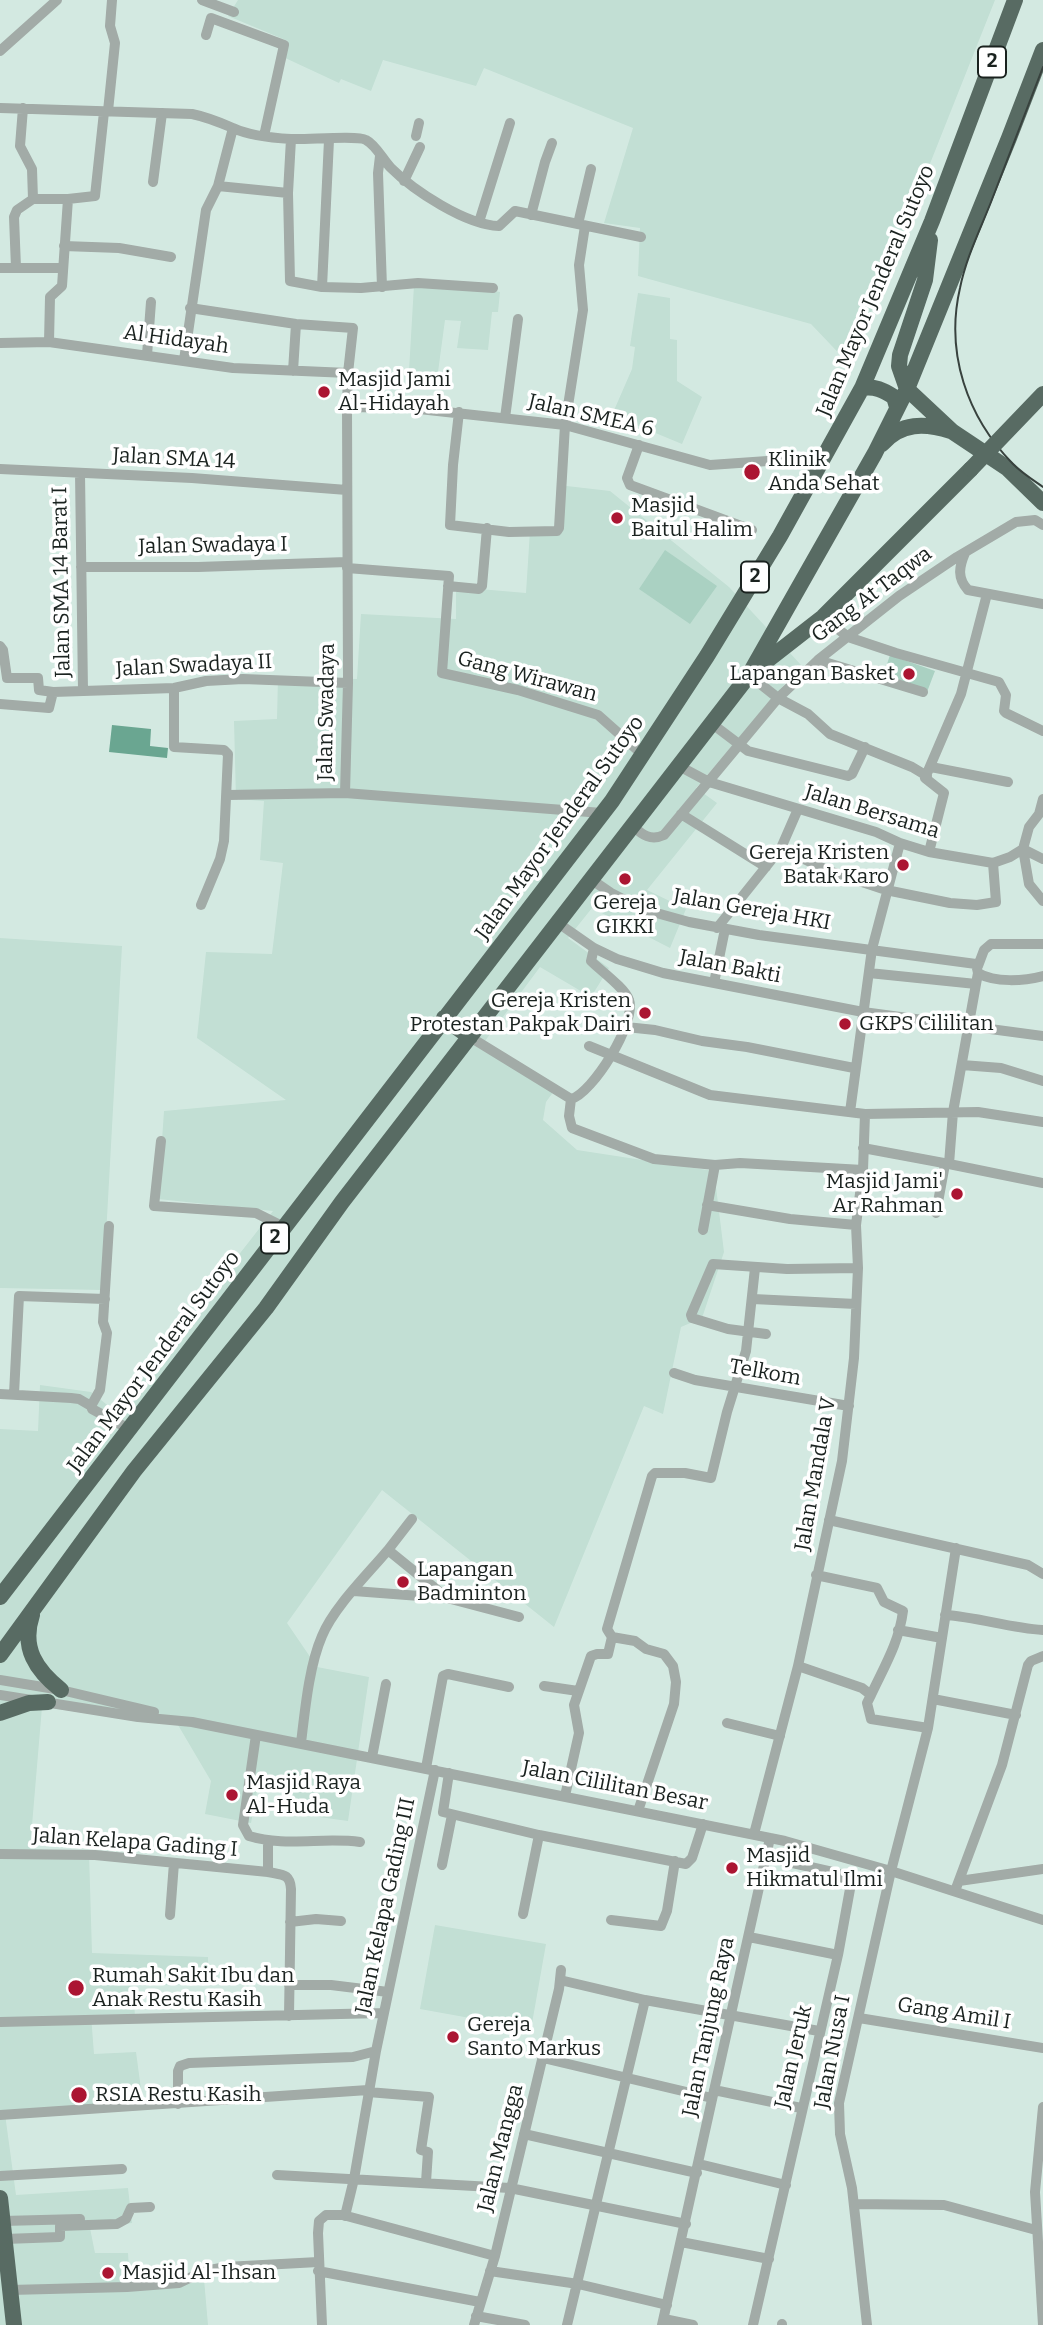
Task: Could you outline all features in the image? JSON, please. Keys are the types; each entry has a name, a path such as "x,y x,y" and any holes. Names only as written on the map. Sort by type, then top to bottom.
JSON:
{"highway":[{"name":"Jalan Mayor Jenderal Sutoyo","path":"0,1597 602,813 707,656 825,457 862,388 932,221 1014,0"},
{"name":"2","path":"0,1655 134,1471 266,1308 342,1202 749,675 875,453 906,388 1043,50"},
{"path":"932,221 925,280 900,355 899,366 906,388 953,432 1007,468 1043,503"},
{"path":"862,388 884,390 894,397 897,407"},
{"path":"749,675 823,617 1043,394"},
{"path":"875,453 897,431 910,426 923,425 953,432"},
{"path":"444,1018 470,1037"},
{"path":"35,1606 28,1633 30,1652 42,1674 61,1690"},
{"path":"0,1713 29,1703 48,1702"},
{"path":"0,2198 14,2325"}],"street":[{"path":"0,51 57,0"},
{"path":"16,268 14,217 18,210 33,200 95,196 116,43 110,30 112,0"},
{"path":"202,0 234,12"},
{"path":"227,24 240,0"},
{"path":"206,35 211,18 284,45 264,136"},
{"path":"0,108 201,115 233,128 264,136 329,140 362,138 372,145 404,181 440,205 479,222 499,226 513,212 518,212 641,237"},
{"path":"23,108 20,146 32,169 33,200"},
{"path":"153,182 162,113"},
{"path":"404,181 418,142 419,122"},
{"path":"479,222 510,123"},
{"path":"184,360 206,210 211,195 218,186 233,128"},
{"path":"291,139 288,193 289,279 322,286 382,287 418,283 493,288"},
{"path":"322,286 329,140"},
{"path":"531,215 552,143"},
{"path":"380,156 378,173 382,287"},
{"path":"459,412 450,525 509,532 557,531 565,425 583,310 579,265 591,169"},
{"path":"218,186 288,193"},
{"path":"49,342 50,297 61,287 68,199"},
{"path":"64,246 119,248 171,257"},
{"path":"0,268 63,268"},
{"path":"147,355 151,302"},
{"path":"190,308 296,324 293,371"},
{"path":"505,418 518,319"},
{"name":"Jalan Swadaya","path":"296,324 350,326 354,330 347,407 348,683 345,793 602,813"},
{"name":"Al Hidayah","path":"0,342 49,342 233,368 348,373"},
{"name":"Jalan SMEA 6","path":"347,407 459,412 565,425 710,466 825,457"},
{"path":"639,444 627,478 630,485 752,530"},
{"name":"Jalan SMA 14","path":"0,469 192,478 360,495"},
{"name":"Jalan SMA 14 Barat I","path":"80,473 83,691"},
{"name":"Gang At Taqwa","path":"632,826 646,836 660,837 778,698 818,660 899,596 1016,523 1035,520 1043,525"},
{"name":"Jalan Swadaya I","path":"81,568 347,565 449,581 479,589 482,586 487,528"},
{"name":"Gang At Taqwa","path":"965,553 959,572 963,585 968,590 1043,604"},
{"name":"Gang Wirawan","path":"449,581 442,673 518,690 598,715 643,755"},
{"path":"929,852 944,793 925,780 954,714 987,594"},
{"path":"823,617 848,637 999,682 1006,695 1004,711 1043,731"},
{"path":"0,646 4,650 6,678 38,678 39,690 52,692 49,708 0,704"},
{"path":"818,660 923,692"},
{"path":"749,675 778,698 808,714 830,734 912,767 1008,782"},
{"name":"Jalan Swadaya II","path":"52,692 174,688 206,681 243,679 348,683"},
{"path":"174,688 174,746 227,751 228,795 224,841 220,859 201,905"},
{"path":"711,723 748,751 848,776 852,774 865,747"},
{"name":"Jalan Bersama","path":"679,766 709,782 876,832 929,852 993,863"},
{"path":"228,795 345,793"},
{"path":"1043,799 1039,814 1029,827 1023,849 1029,884 1043,901"},
{"path":"714,983 721,929 781,848 798,809"},
{"path":"681,814 766,867"},
{"path":"850,1112 872,949 900,843"},
{"path":"781,848 829,871 886,890 950,903 976,905 996,900 993,863 1023,849"},
{"path":"1023,849 1043,859"},
{"name":"Jalan Gereja HKI","path":"592,880 642,909 721,929 968,961 977,974"},
{"name":"Jalan Bakti","path":"558,923 594,948 636,967 863,1012 1043,1036"},
{"path":"936,1213 947,1164 953,1112 977,974 984,950 991,944 1043,944"},
{"name":"Jalan Bakti","path":"571,1099 582,1094 611,1056 626,1027 630,1001 624,990 591,961 594,948"},
{"path":"870,973 977,974 1009,979 1043,976"},
{"path":"626,1027 747,1046 854,1068"},
{"path":"470,1037 571,1099 569,1123 575,1130 654,1159 715,1165 740,1163 863,1170"},
{"path":"589,1046 710,1095 865,1114 978,1112 1043,1122"},
{"path":"962,1065 1001,1068 1043,1081"},
{"name":"Jalan Mandala V","path":"754,1834 798,1666 842,1461 856,1304 856,1225 863,1170 865,1114"},
{"path":"161,1141 154,1206 256,1213 284,1227"},
{"path":"863,1148 1043,1182"},
{"path":"703,1230 715,1165"},
{"path":"707,1205 790,1219 856,1225"},
{"path":"91,1406 100,1390 107,1333 103,1322 109,1226"},
{"path":"765,1334 702,1323 691,1317 713,1264 755,1268 858,1268"},
{"path":"565,1796 579,1733 574,1705 591,1656 608,1654 612,1637 607,1629 652,1476 685,1474 711,1478 744,1361 755,1268"},
{"path":"14,1394 19,1296 105,1299"},
{"path":"753,1299 856,1304"},
{"name":"Telkom","path":"674,1373 695,1380 849,1406"},
{"path":"0,1394 79,1399 129,1429"},
{"path":"301,1743 309,1687 321,1637 331,1619 412,1519"},
{"path":"829,1520 1028,1565 1043,1574"},
{"name":"Jalan Nusa I","path":"867,2325 854,2204 840,2134 841,2093 891,1871 928,1728 956,1548"},
{"path":"388,1550 447,1598"},
{"path":"816,1575 877,1588 884,1602 903,1611 892,1656 882,1669 867,1703 871,1719 928,1728"},
{"path":"354,1591 447,1598 519,1617"},
{"path":"945,1615 967,1616 1001,1625 1043,1630"},
{"path":"898,1630 942,1638"},
{"path":"612,1637 635,1641 646,1649 664,1654 673,1666 676,1682 674,1704 638,1811"},
{"path":"957,1886 1002,1765 1028,1665 1043,1656"},
{"path":"798,1666 862,1688 870,1695"},
{"name":"Jalan Kelapa Gading III","path":"345,2216 431,1769 443,1676 447,1674 509,1687"},
{"name":"Jalan Cililitan Besar","path":"0,1680 61,1690 173,1719 754,1834 957,1886 1043,1920"},
{"path":"372,1757 386,1684"},
{"path":"544,1686 578,1691"},
{"name":"Jalan Cililitan Besar","path":"0,1695 138,1717 173,1719"},
{"path":"933,1699 1016,1715"},
{"path":"727,1723 780,1736"},
{"path":"256,1735 243,1825 249,1836 268,1840 327,1839 360,1842"},
{"path":"449,1773 443,1812 539,1835 686,1864 690,1862 703,1824"},
{"path":"442,1865 452,1815"},
{"path":"523,1914 539,1835"},
{"name":"Jalan Tanjung Raya","path":"663,2322 770,1838"},
{"path":"268,1840 268,1872 290,1880 289,2016"},
{"name":"Jalan Kelapa Gading I","path":"0,1854 81,1854 268,1872"},
{"name":"Jalan Jeruk","path":"753,2325 850,1898 849,1885 837,1873 765,1857"},
{"path":"611,1920 661,1926 667,1911 676,1861"},
{"path":"170,1915 174,1863"},
{"path":"957,1886 1043,1869"},
{"path":"290,1923 316,1919 341,1921"},
{"path":"748,1937 838,1955"},
{"name":"Jalan Mangga","path":"475,2320 495,2256 561,1975 645,2000 819,2031"},
{"path":"289,1985 331,1985 388,1992"},
{"path":"567,2325 645,2000"},
{"path":"0,2022 383,2013"},
{"name":"Gang Amil I","path":"859,2018 1043,2048"},
{"path":"178,2104 178,2071 180,2066 190,2063 353,2057 376,2051"},
{"path":"543,2058 627,2079 801,2108"},
{"path":"0,2115 368,2091 429,2098 421,2150 428,2152 426,2182"},
{"path":"1043,2108 1035,2192 1043,2325"},
{"path":"524,2134 609,2155 786,2185"},
{"path":"0,2176 122,2169"},
{"path":"277,2175 510,2188 686,2224"},
{"path":"854,2204 944,2206 1036,2230"},
{"path":"5,2239 60,2237 60,2226 117,2224 126,2219 131,2208 150,2207"},
{"path":"324,2325 318,2267 318,2225 323,2217 329,2214 495,2256"},
{"path":"3,2221 87,2218"},
{"path":"681,2242 769,2259"},
{"path":"10,2290 179,2283 204,2271 226,2267 318,2267 480,2302"},
{"path":"490,2271 578,2284 667,2305"},
{"path":"475,2320 525,2325"},
{"path":"663,2322 693,2325"}],"shaded area":[{"path":"238,0 995,0 850,365 811,324 638,276 640,228 604,223 633,128 484,68 476,86 383,60 371,91 341,79 339,83 281,56 288,41 228,16"},
{"path":"414,285 478,288 500,292 498,312 492,312 488,350 457,348 461,321 445,320 438,372 409,371"},
{"path":"638,293 670,298 670,339 677,340 677,381 702,397 682,444 612,415 632,369 635,347 630,346"},
{"path":"558,485 610,491 729,587 801,665 696,788 717,803 647,890 686,909 670,948 592,908 568,938 609,968 591,997 540,967 482,1045 554,1091 546,1102 543,1120 577,1150 714,1171 724,1252 702,1318 681,1327 663,1414 644,1406 554,1627 382,1490 287,1623 317,1667 369,1677 348,1821 290,1813 293,1793 258,1786 251,1823 205,1814 211,1781 178,1725 42,1707 30,1849 89,1853 92,1953 208,1957 208,1984 133,1986 135,2017 91,2015 94,2054 136,2052 143,2104 5,2114 16,2195 128,2188 132,2223 90,2228 95,2253 128,2253 130,2284 204,2279 208,2325 0,2325 0,1429 38,1431 40,1385 91,1392 116,1412 273,1211 158,1199 164,1111 286,1100 197,1038 206,952 272,954 283,863 260,860 264,801 236,799 234,721 277,719 278,677 357,679 361,614 456,619 456,587 526,593 530,531 555,534"},
{"path":"665,550 717,586 690,624 639,589"},
{"name":"Lapangan Basket","path":"890,655 935,671 927,692 883,676"},
{"path":"112,725 151,729 150,746 168,748 167,758 109,752"},
{"path":"0,938 122,946 103,1290 0,1288"},
{"path":"435,1925 546,1944 531,2029 420,2009"}],"tram line":[{"path":"1043,67 966,266 956,312 955,336 964,383 983,426 1013,464 1043,487"}],"place":[{"name":"Masjid Jami Al-Hidayah","path":"324,392"},
{"name":"Klinik Anda Sehat","path":"752,472"},
{"name":"Masjid Baitul Halim","path":"617,518"},
{"name":"Lapangan Basket","path":"909,674"},
{"name":"Gereja Kristen Batak Karo","path":"903,865"},
{"name":"Gereja GIKKI","path":"625,879"},
{"name":"Gereja Kristen Protestan Pakpak Dairi","path":"645,1013"},
{"name":"GKPS Cililitan","path":"845,1024"},
{"name":"Masjid Jami' Ar Rahman","path":"957,1194"},
{"name":"Lapangan Badminton","path":"403,1582"},
{"name":"Masjid Raya Al-Huda","path":"232,1795"},
{"name":"Masjid Hikmatul Ilmi","path":"732,1868"},
{"name":"Rumah Sakit Ibu dan Anak Restu Kasih","path":"76,1988"},
{"name":"Gereja Santo Markus","path":"453,2037"},
{"name":"RSIA Restu Kasih","path":"79,2095"},
{"name":"Masjid Al-Ihsan","path":"108,2273"}]}
